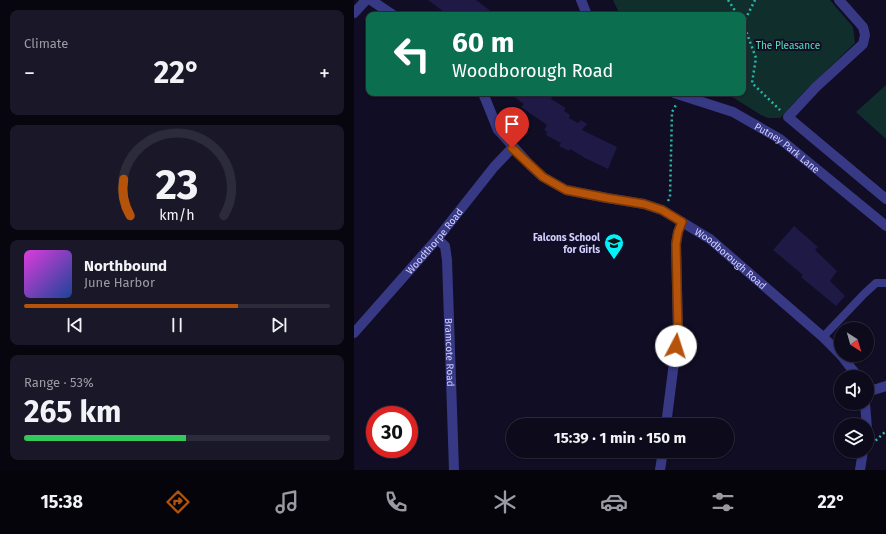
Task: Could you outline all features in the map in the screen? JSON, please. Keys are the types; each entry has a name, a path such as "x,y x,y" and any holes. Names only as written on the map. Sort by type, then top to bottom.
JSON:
{"street":[{"path":"354,13 366,0"},
{"path":"581,0 586,12"},
{"path":"839,0 863,27 865,35 863,44 816,87 788,117 886,199"},
{"path":"375,2 389,12"},
{"name":"Woodborough Road","path":"484,96 498,130 512,148 543,177 566,190 644,204 662,210 710,239 834,348"},
{"name":"Putney Park Lane","path":"684,96 733,112 780,139 886,226"},
{"name":"Woodthorpe Road","path":"354,333 437,239 494,167 512,148"},
{"path":"667,418 678,331 676,244 678,232 682,222"},
{"name":"Bramcote Road","path":"437,239 445,246 447,260 454,470"},
{"name":"Woodborough Road","path":"846,362 853,370"},
{"path":"874,390 886,386"},
{"path":"660,470 662,458"},
{"path":"860,470 862,458"}],"lane":[{"path":"823,337 876,283 886,283"}],"path":[{"path":"728,0 736,12"},
{"path":"746,18 755,0"},
{"path":"746,32 756,58 752,84 788,117"},
{"path":"668,201 670,198 672,112 677,96"},
{"path":"874,442 886,431"}],"green space":[{"name":"The Pleasance","path":"613,0 830,0 853,27 855,43 805,91 780,118 768,118 731,96 746,96 746,12 619,12"},
{"path":"886,85 886,139 856,112"}],"building":[{"path":"428,0 476,0 492,12 444,12"},
{"path":"513,96 553,96 551,99 566,108 564,111 570,115 569,118 578,123 581,120 587,124 582,130 617,147 608,169 570,149 569,151 559,146 561,143 546,135 547,132 544,130 547,125 521,107 524,104"},
{"path":"794,226 818,247 815,250 837,271 830,281 845,296 836,306 801,277 803,275 773,250"}],"place":[{"name":"Falcons School for Girls","path":"614,260"}],"route":[{"path":"512,148 543,177 566,190 644,204 662,210 682,222 678,232 676,244 678,331 676,346"}]}
